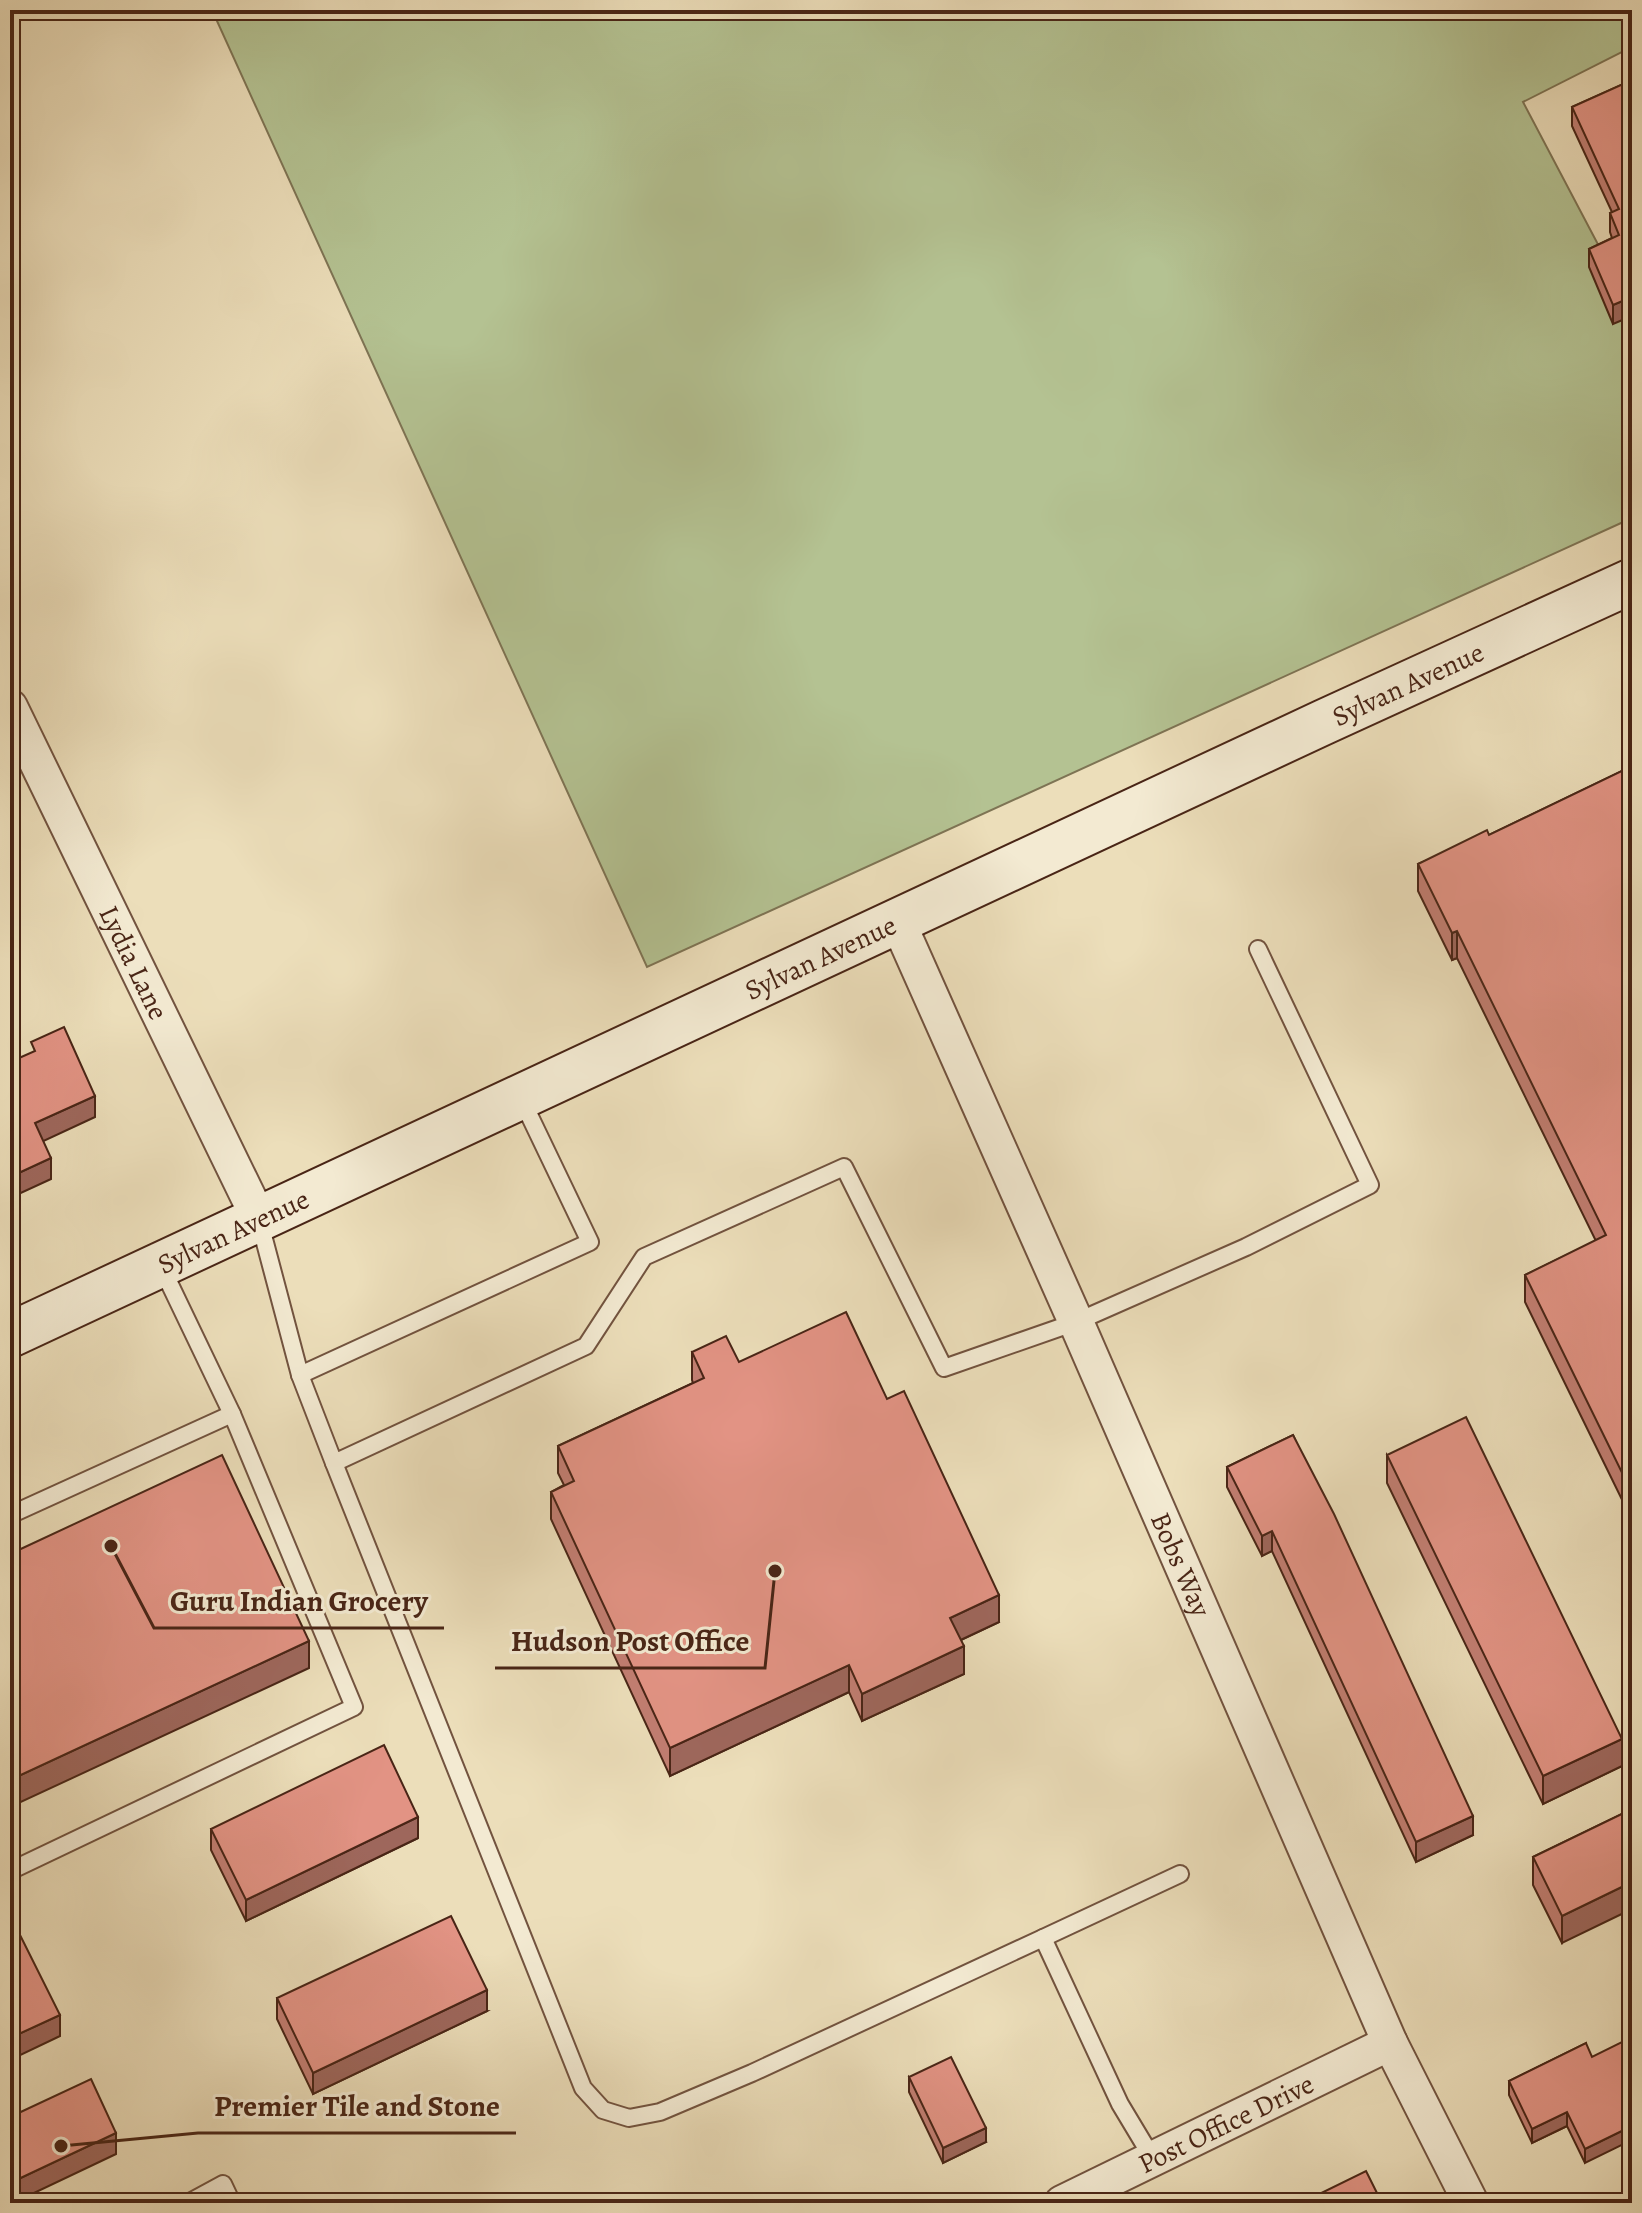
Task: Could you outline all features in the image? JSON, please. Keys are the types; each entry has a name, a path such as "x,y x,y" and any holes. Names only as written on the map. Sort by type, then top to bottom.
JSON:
{"main road":[{"name":"Sylvan Avenue","path":"10,1335 1632,581"}],"street":[{"name":"Lydia Lane","path":"10,707 259,1219"},
{"name":"Bobs Way","path":"898,922 1390,2043 1471,2203"},
{"name":"Post Office Drive","path":"1062,2203 1390,2043"}],"lane":[{"path":"334,1463 586,1346 644,1257 844,1167 944,1368 1076,1322 1246,1247 1370,1185 1258,949"},
{"path":"300,1375 590,1242 521,1097"},
{"path":"259,1219 300,1375 583,2088 603,2110 629,2118 660,2112 752,2073 1180,1874"},
{"path":"10,1871 354,1707 232,1414 160,1265"},
{"path":"10,1515 232,1414"},
{"path":"1043,1938 1120,2104 1153,2159"},
{"path":"188,2203 223,2184 232,2203"}],"green space":[{"path":"212,10 1632,10 1632,47 1523,102 1632,309 1632,518 647,967"}],"building":[{"path":"1632,80 1632,297 1613,305 1589,249 1619,235 1610,213 1619,209 1572,107"},
{"path":"1632,766 1632,1493 1525,1275 1606,1235 1457,931 1452,933 1418,864 1487,830 1489,835"},
{"path":"64,1027 95,1096 35,1123 51,1158 10,1177 10,1062 35,1051 31,1042"},
{"path":"846,1312 887,1399 904,1391 999,1595 950,1618 964,1646 862,1694 849,1665 670,1748 551,1492 574,1481 558,1446 704,1378 692,1352 726,1336 739,1362"},
{"path":"1466,1417 1622,1739 1543,1776 1387,1455"},
{"path":"1293,1435 1334,1514 1473,1816 1416,1842 1272,1531 1262,1536 1227,1467"},
{"path":"222,1455 309,1641 10,1780 10,1554"},
{"path":"384,1745 418,1817 246,1900 211,1829"},
{"path":"1632,1809 1632,1882 1562,1916 1533,1857"},
{"path":"451,1916 487,1990 313,2073 277,1998"},
{"path":"18,1931 60,2015 10,2038 10,1935"},
{"path":"1632,2037 1632,2126 1585,2149 1567,2112 1532,2129 1509,2081 1586,2043 1592,2057"},
{"path":"951,2057 986,2128 943,2148 909,2077"},
{"path":"91,2079 116,2133 10,2183 10,2117"},
{"path":"1366,2171 1382,2203 1301,2203"},
{"path":"1274,2195 1278,2203 1259,2203"}],"place":[{"name":"Guru Indian Grocery","path":"111,1546"},
{"name":"Hudson Post Office","path":"775,1571"},
{"name":"Premier Tile and Stone","path":"61,2146"}]}
